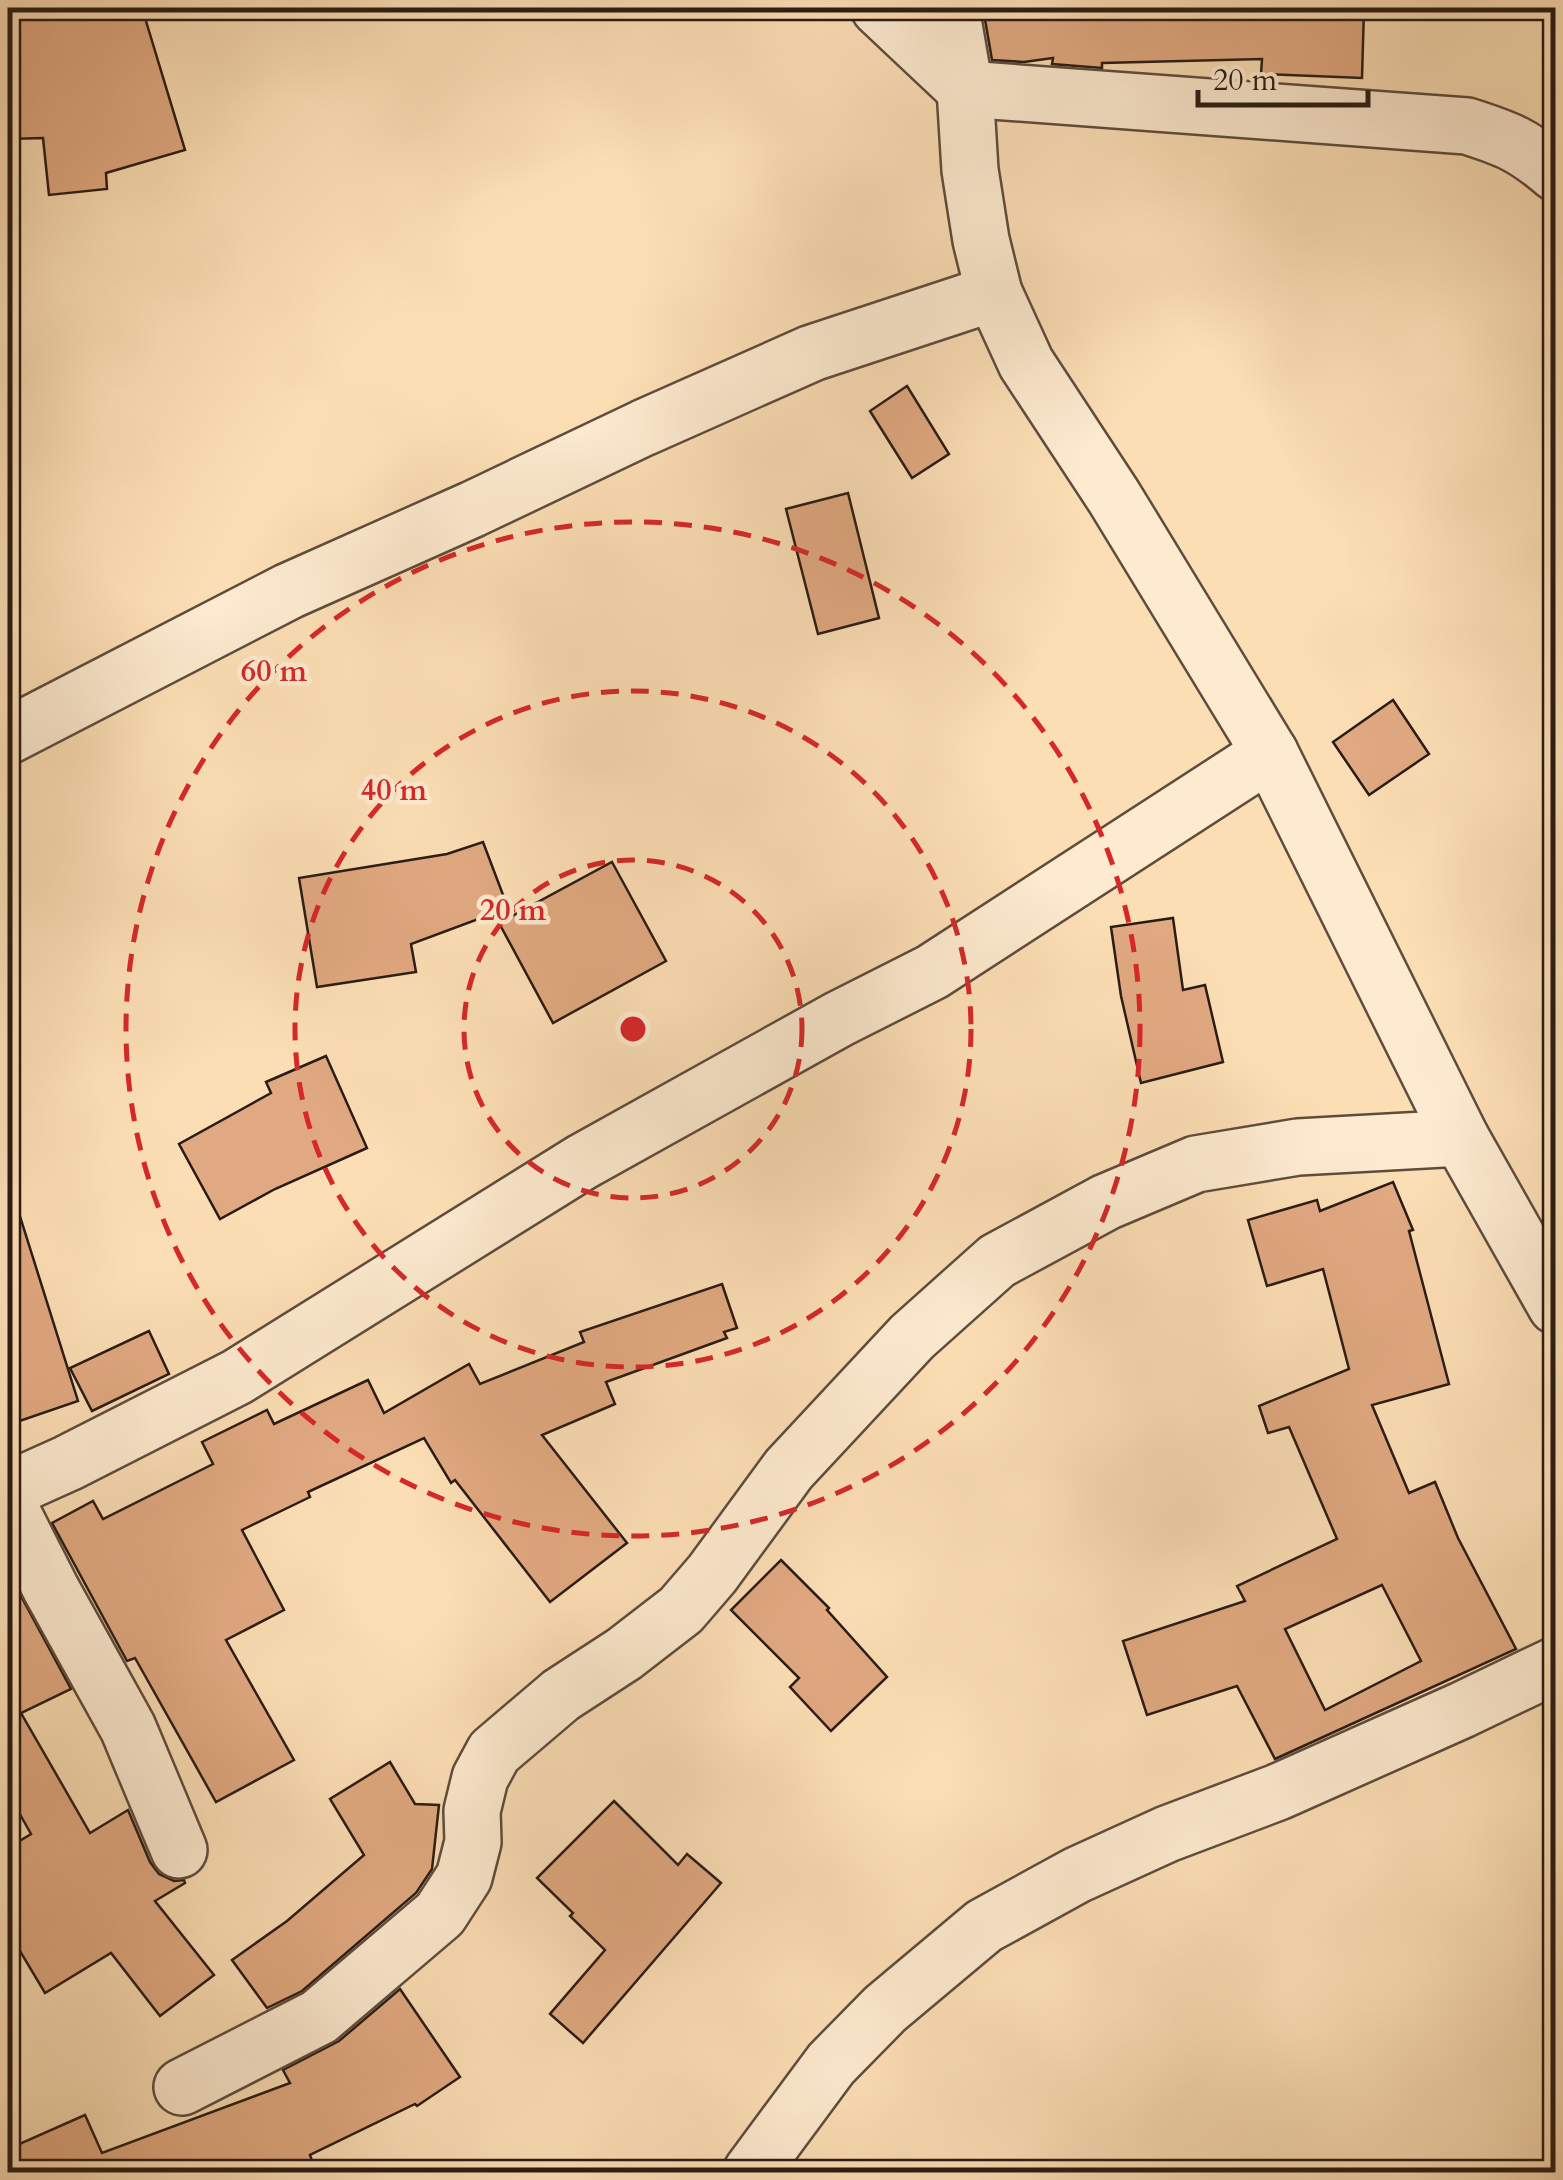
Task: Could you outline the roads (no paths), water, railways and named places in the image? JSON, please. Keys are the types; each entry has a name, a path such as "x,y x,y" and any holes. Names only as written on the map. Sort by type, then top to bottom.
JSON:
{"street":[{"path":"879,8 964,89 1467,126 1528,150 1556,173"},
{"path":"951,8 980,240 994,293 1026,363 1114,497 1270,753 1462,1138 1556,1306"},
{"path":"8,736 289,591 660,421 812,353 994,293"},
{"path":"8,1490 237,1377 582,1162 932,972 1270,753"},
{"path":"182,2087 319,2017 440,1914 464,1878 473,1842 472,1811 480,1778 494,1752 561,1695 681,1610 790,1469 912,1337 996,1261 1106,1202 1196,1164 1298,1147 1462,1138"},
{"path":"8,1504 128,1728 179,1850"},
{"path":"751,2172 831,2064 884,2009 984,1926 1078,1874 1167,1834 1278,1792 1556,1665"}]}
